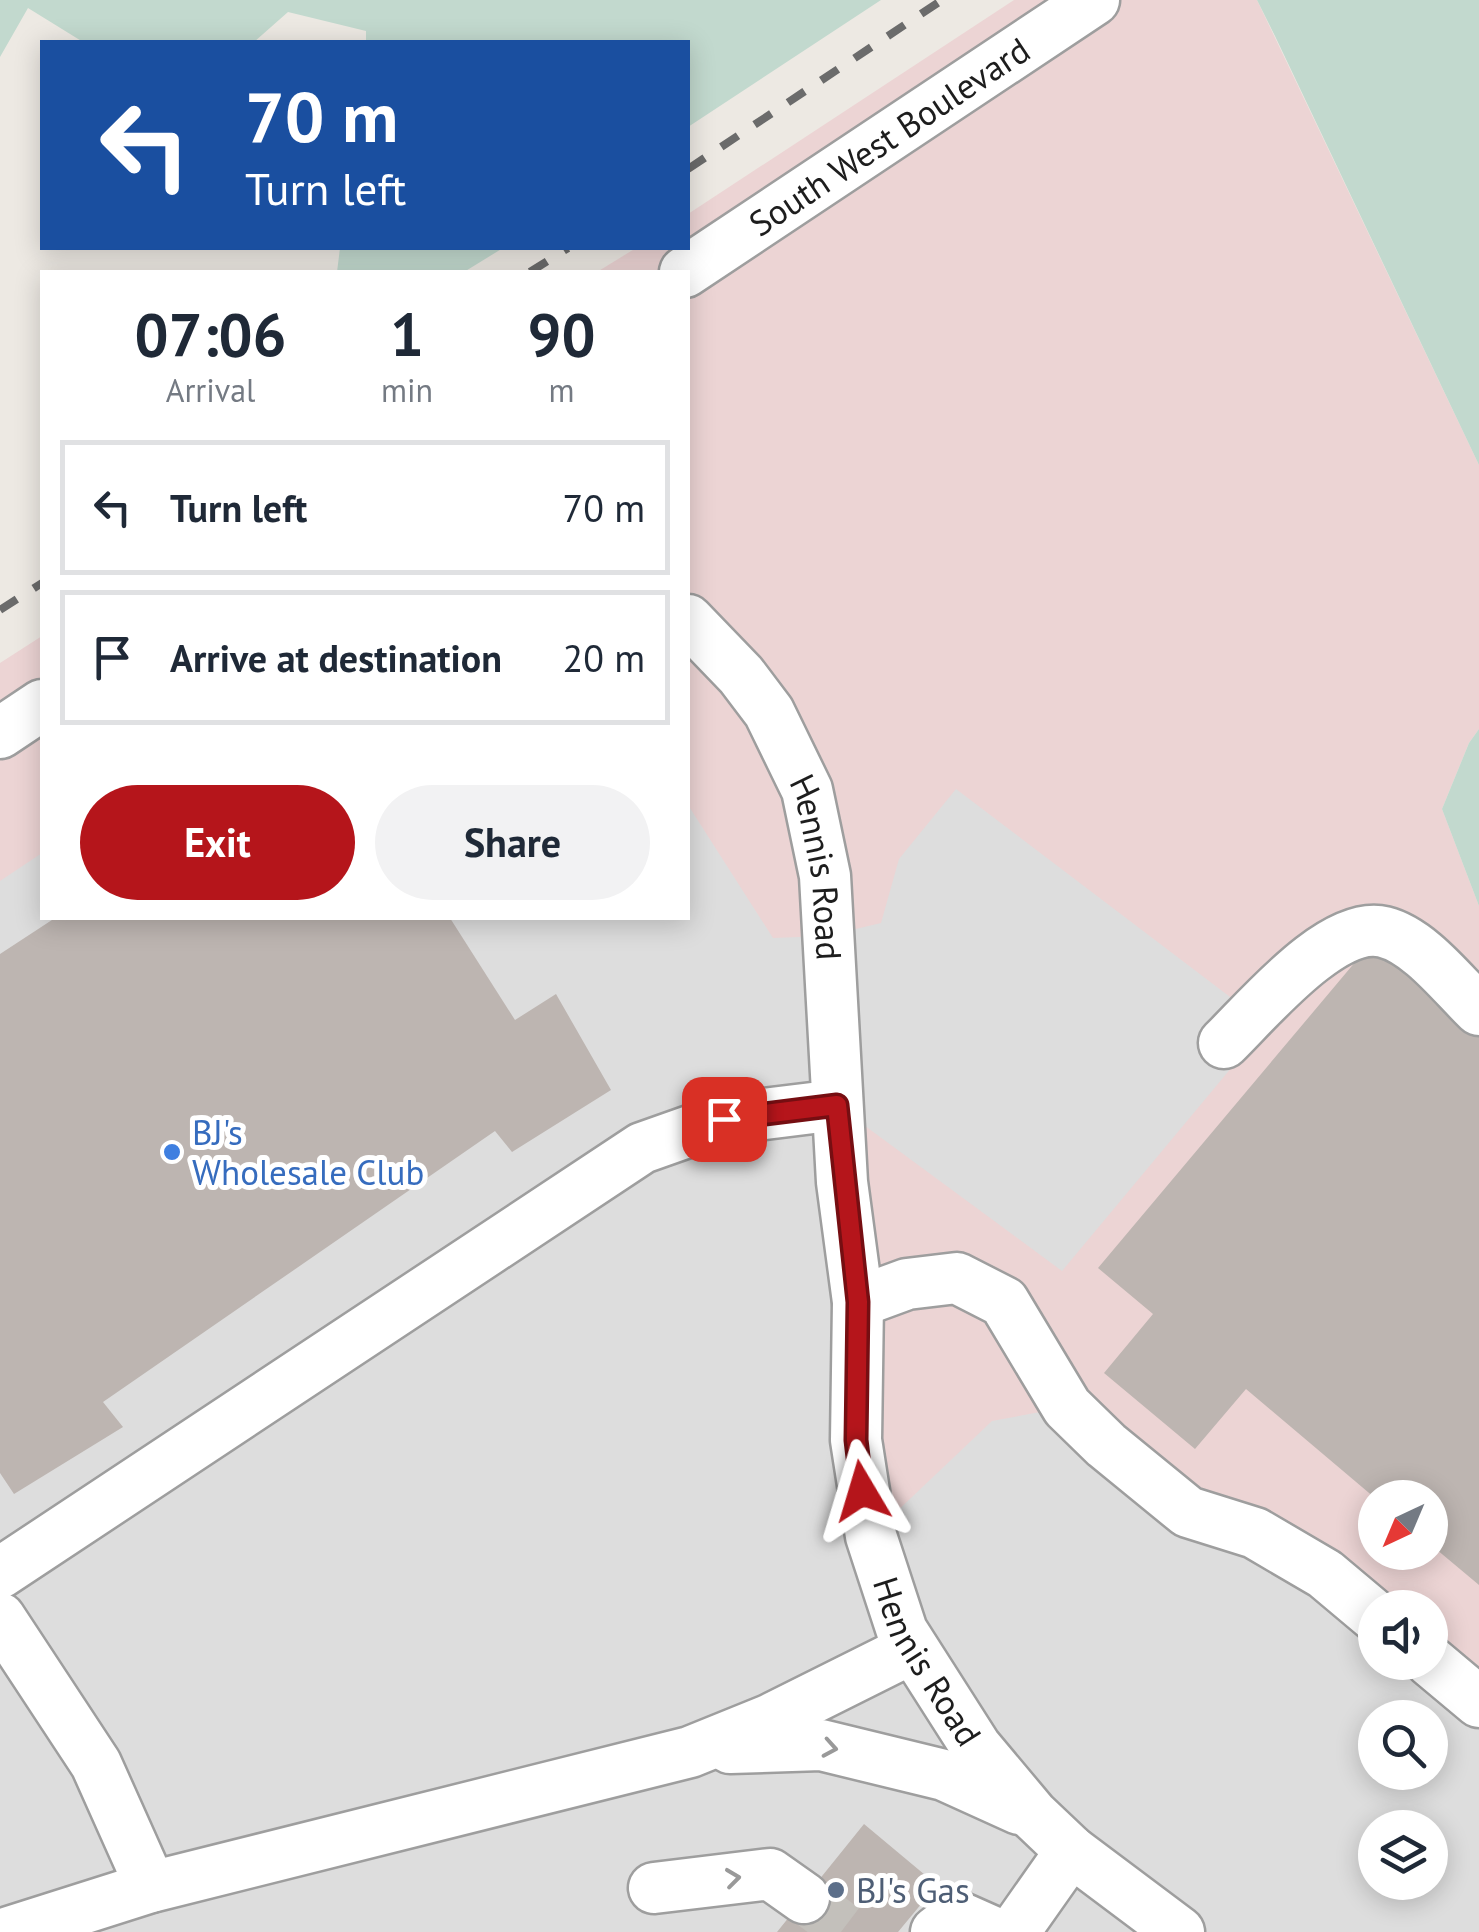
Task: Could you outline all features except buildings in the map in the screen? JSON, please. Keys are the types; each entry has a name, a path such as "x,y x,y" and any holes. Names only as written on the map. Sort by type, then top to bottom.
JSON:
{"street":[{"name":"South West Boulevard","path":"688,270 1094,0"},
{"name":"Hennis Road","path":"690,622 741,675 769,712 807,790 825,876 837,1105 858,1302 856,1440 862,1491 871,1536 911,1649 976,1747 1033,1815 1071,1850 1180,1932"},
{"path":"0,733 40,707"},
{"path":"1224,1042 1304,965 1337,940 1362,931 1384,932 1409,944 1479,1010"},
{"path":"0,1573 642,1148 724,1119 837,1105"},
{"path":"858,1302 907,1284 957,1278 1004,1302 1067,1407 1106,1445 1188,1512 1255,1533 1324,1574 1358,1602"},
{"path":"0,1618 96,1764 151,1887"},
{"path":"9,1932 151,1887 698,1748 769,1720 911,1649"},
{"path":"1448,1676 1479,1702"},
{"path":"698,1748 821,1745 944,1775 1033,1815"},
{"path":"1014,1932 1071,1850"},
{"path":"654,1888 770,1874 804,1898"},
{"path":"936,1932 957,1916 993,1932"}],"shaded area":[{"path":"1014,0 1257,0 1479,465 1479,729 1469,743 1442,809 1479,906 1479,1932 0,1932 0,663 40,637 40,920 690,920 690,270 600,270 633,250 690,250 690,213"},
{"path":"956,789 1267,1025 1062,1271 838,1106 872,1535 992,1421 1067,1407 1358,1604 1358,1680 1448,1680 1448,1677 1479,1702 1479,1932 0,1932 0,881 40,854 40,920 690,920 690,808 773,938 826,936 881,923 899,859"}],"green space":[{"path":"0,0 881,0 690,126 690,40 366,40 366,31 288,12 256,40 80,40 28,8 0,57"},
{"path":"1257,0 1479,0 1479,465 1275,36"},
{"path":"340,250 500,250 467,270 337,270"},
{"path":"1479,729 1479,906 1442,809 1469,743"}],"tunnel":[{"path":"804,1898 849,1932"}],"railway":[{"path":"690,168 942,0"},
{"path":"533,270 565,250"},
{"path":"0,610 40,584"}],"place":[{"name":"BJ's Wholesale Club","path":"172,1152"},
{"name":"BJ's Gas","path":"836,1890"}],"route":[{"path":"724,1119 837,1105 842,1182 858,1302 856,1440 862,1491"}]}
